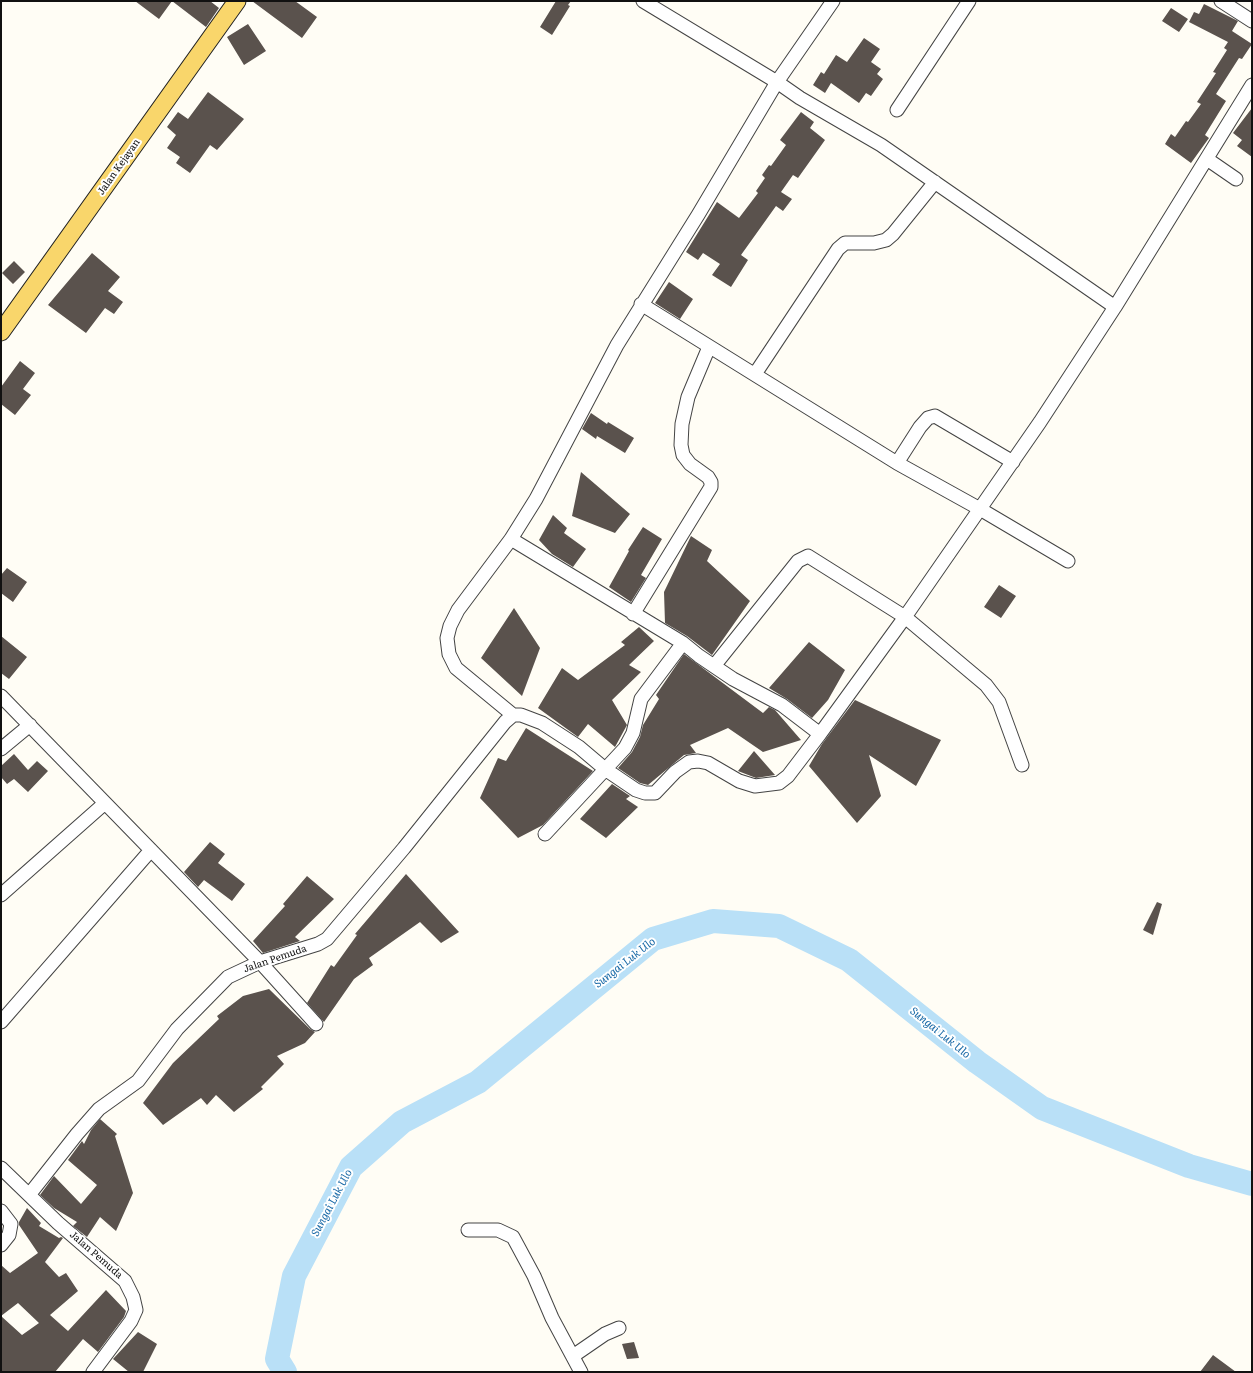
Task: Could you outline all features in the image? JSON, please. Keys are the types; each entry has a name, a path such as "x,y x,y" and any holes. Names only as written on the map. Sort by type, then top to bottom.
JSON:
{"main road":[{"name":"Jalan Kejayan","path":"1,332 237,1"}],"street":[{"path":"643,1 777,82 800,98 881,145 1115,307"},
{"path":"833,1 777,82 698,215 641,304 617,345 554,468 511,539 458,610 450,626 447,638 449,654 456,668 513,715 521,715 542,723 579,747 605,769 636,790 645,793 655,793 676,772 689,762 698,761 708,763 739,781 755,786 779,784 788,776 905,617 1013,462 1115,307 1252,85"},
{"path":"897,110 969,1"},
{"path":"1221,1 1252,21"},
{"path":"1207,159 1236,179"},
{"path":"754,374 838,249 845,243 886,240 893,234 935,182"},
{"path":"641,304 897,463 980,509 1068,561"},
{"path":"633,614 711,487 712,482 708,477 690,464 683,455 681,445 682,424 688,398 709,346"},
{"path":"897,463 920,427 928,418 935,416 1013,462"},
{"path":"511,539 683,643 734,679 782,705 820,734"},
{"path":"714,666 798,561 808,556 905,617 986,685 999,702 1022,765"},
{"path":"545,834 630,740 641,699 683,643"},
{"path":"1,696 260,962 316,1024"},
{"name":"Jalan Pemuda","path":"29,1195 77,1134 99,1109 138,1081 177,1029 228,977 260,962 318,944 328,939 513,715"},
{"path":"1,749 30,726"},
{"path":"1,895 105,803"},
{"path":"1,1022 151,850"},
{"name":"Jalan Pemuda","path":"1,1168 58,1223 125,1281 134,1297 136,1310 131,1321 93,1372"},
{"path":"1,1211 11,1224 9,1235 1,1245"},
{"path":"468,1230 498,1230 513,1237 534,1276 552,1318 581,1372"},
{"path":"573,1356 605,1334 619,1328"}],"building":[{"path":"135,1 172,1 159,19"},
{"path":"172,1 210,1 219,8 206,27"},
{"path":"252,1 295,1 317,17 302,38"},
{"path":"556,1 571,1 568,5 570,6 552,35 540,27"},
{"path":"1204,4 1238,21 1232,31 1252,44 1242,59 1239,58 1216,94 1226,101 1205,135 1209,138 1191,163 1165,144 1171,134 1175,137 1186,121 1188,122 1201,104 1197,102 1216,73 1213,72 1227,50 1224,48 1228,42 1189,22 1194,12 1199,14"},
{"path":"1171,8 1188,19 1179,32 1162,21"},
{"path":"248,24 266,51 244,65 227,37"},
{"path":"864,38 880,49 871,62 881,69 877,74 883,79 871,96 866,93 859,103 831,83 825,93 813,85 821,72 824,74 836,55 847,62"},
{"path":"208,92 244,119 217,150 210,145 190,173 176,163 180,157 167,148 176,135 167,127 178,112 188,119"},
{"path":"1252,108 1252,157 1237,146 1242,140 1233,133"},
{"path":"801,112 814,122 810,128 825,140 798,178 793,175 781,192 792,199 783,211 776,206 741,255 748,260 731,287 712,275 720,264 703,253 698,260 686,252 717,202 739,218 758,193 756,191 765,178 762,175 769,165 771,166 786,145 780,140"},
{"path":"92,253 120,277 108,291 123,302 114,314 105,308 86,333 48,305"},
{"path":"14,261 25,272 13,284 2,273"},
{"path":"669,282 693,299 680,319 655,303"},
{"path":"20,361 35,373 23,389 31,395 15,415 1,404 1,387"},
{"path":"591,413 607,424 608,422 634,438 625,453 597,436 596,439 582,429"},
{"path":"581,472 630,514 615,533 572,516"},
{"path":"553,515 567,528 564,533 586,549 573,567 552,554 539,540"},
{"path":"643,527 662,539 641,575 646,578 631,602 609,587 629,551 628,550"},
{"path":"691,536 712,550 707,561 750,601 712,655 687,636 665,623 664,592"},
{"path":"7,568 27,582 13,602 1,593 1,575"},
{"path":"999,585 1016,596 1001,618 984,607"},
{"path":"514,608 540,648 522,696 481,658"},
{"path":"639,627 654,641 629,665 641,672 612,700 627,725 615,747 588,724 578,737 538,708 562,668 578,680 625,645 621,642"},
{"path":"1,636 27,657 9,679 1,673"},
{"path":"809,642 845,670 828,700 812,718 787,699 769,688"},
{"path":"684,654 763,713 769,707 775,710 801,740 763,752 728,728 690,745 696,753 684,755 648,785 640,783 618,768 632,752 640,737 643,725 659,699 656,695"},
{"path":"855,700 941,740 916,786 869,755 881,796 857,823 809,766 822,744"},
{"path":"526,728 593,771 543,825 518,838 480,798 498,758 506,761"},
{"path":"754,751 775,775 756,778 738,771"},
{"path":"14,754 28,770 37,761 48,771 28,792 14,779 7,784 1,777 1,766"},
{"path":"612,784 630,796 626,799 638,807 606,838 580,819"},
{"path":"210,842 225,854 218,863 245,884 232,901 204,880 198,887 184,872"},
{"path":"406,874 459,932 441,943 420,922 369,958 373,965 354,979 324,1022 307,1003 331,965 334,967 357,935 355,934"},
{"path":"307,876 334,899 295,937 300,941 263,953 253,941 285,906 283,904"},
{"path":"1157,902 1162,904 1153,935 1143,930"},
{"path":"269,989 310,1029 315,1032 305,1043 277,1056 284,1064 261,1087 263,1089 234,1112 216,1095 207,1105 201,1098 163,1125 143,1103 173,1063 219,1019 217,1016 243,996"},
{"path":"100,1119 117,1134 115,1136 133,1193 116,1231 100,1217 87,1237 73,1226 77,1222 54,1208 40,1195 54,1176 81,1204 97,1185 68,1160 82,1141 84,1144 91,1130"},
{"path":"27,1208 41,1223 39,1226 59,1238 63,1238 45,1262 59,1277 66,1273 78,1291 50,1315 68,1331 106,1290 126,1311 124,1317 98,1352 83,1339 55,1372 1,1372 1,1316 1,1265 10,1273 38,1253 19,1225 19,1222","holes":["18,1303 39,1323 22,1335 1,1316"]},
{"path":"138,1332 157,1344 143,1372 129,1372 113,1359"},
{"path":"634,1342 639,1358 627,1359 622,1344"},
{"path":"1213,1355 1236,1372 1200,1372"}],"waterway":[{"name":"Sungai Luk Ulo","path":"285,1372 277,1359 294,1276 351,1167 402,1122 478,1082 653,939 713,921 779,926 849,960 977,1062 1042,1108 1189,1166 1252,1184"}]}
